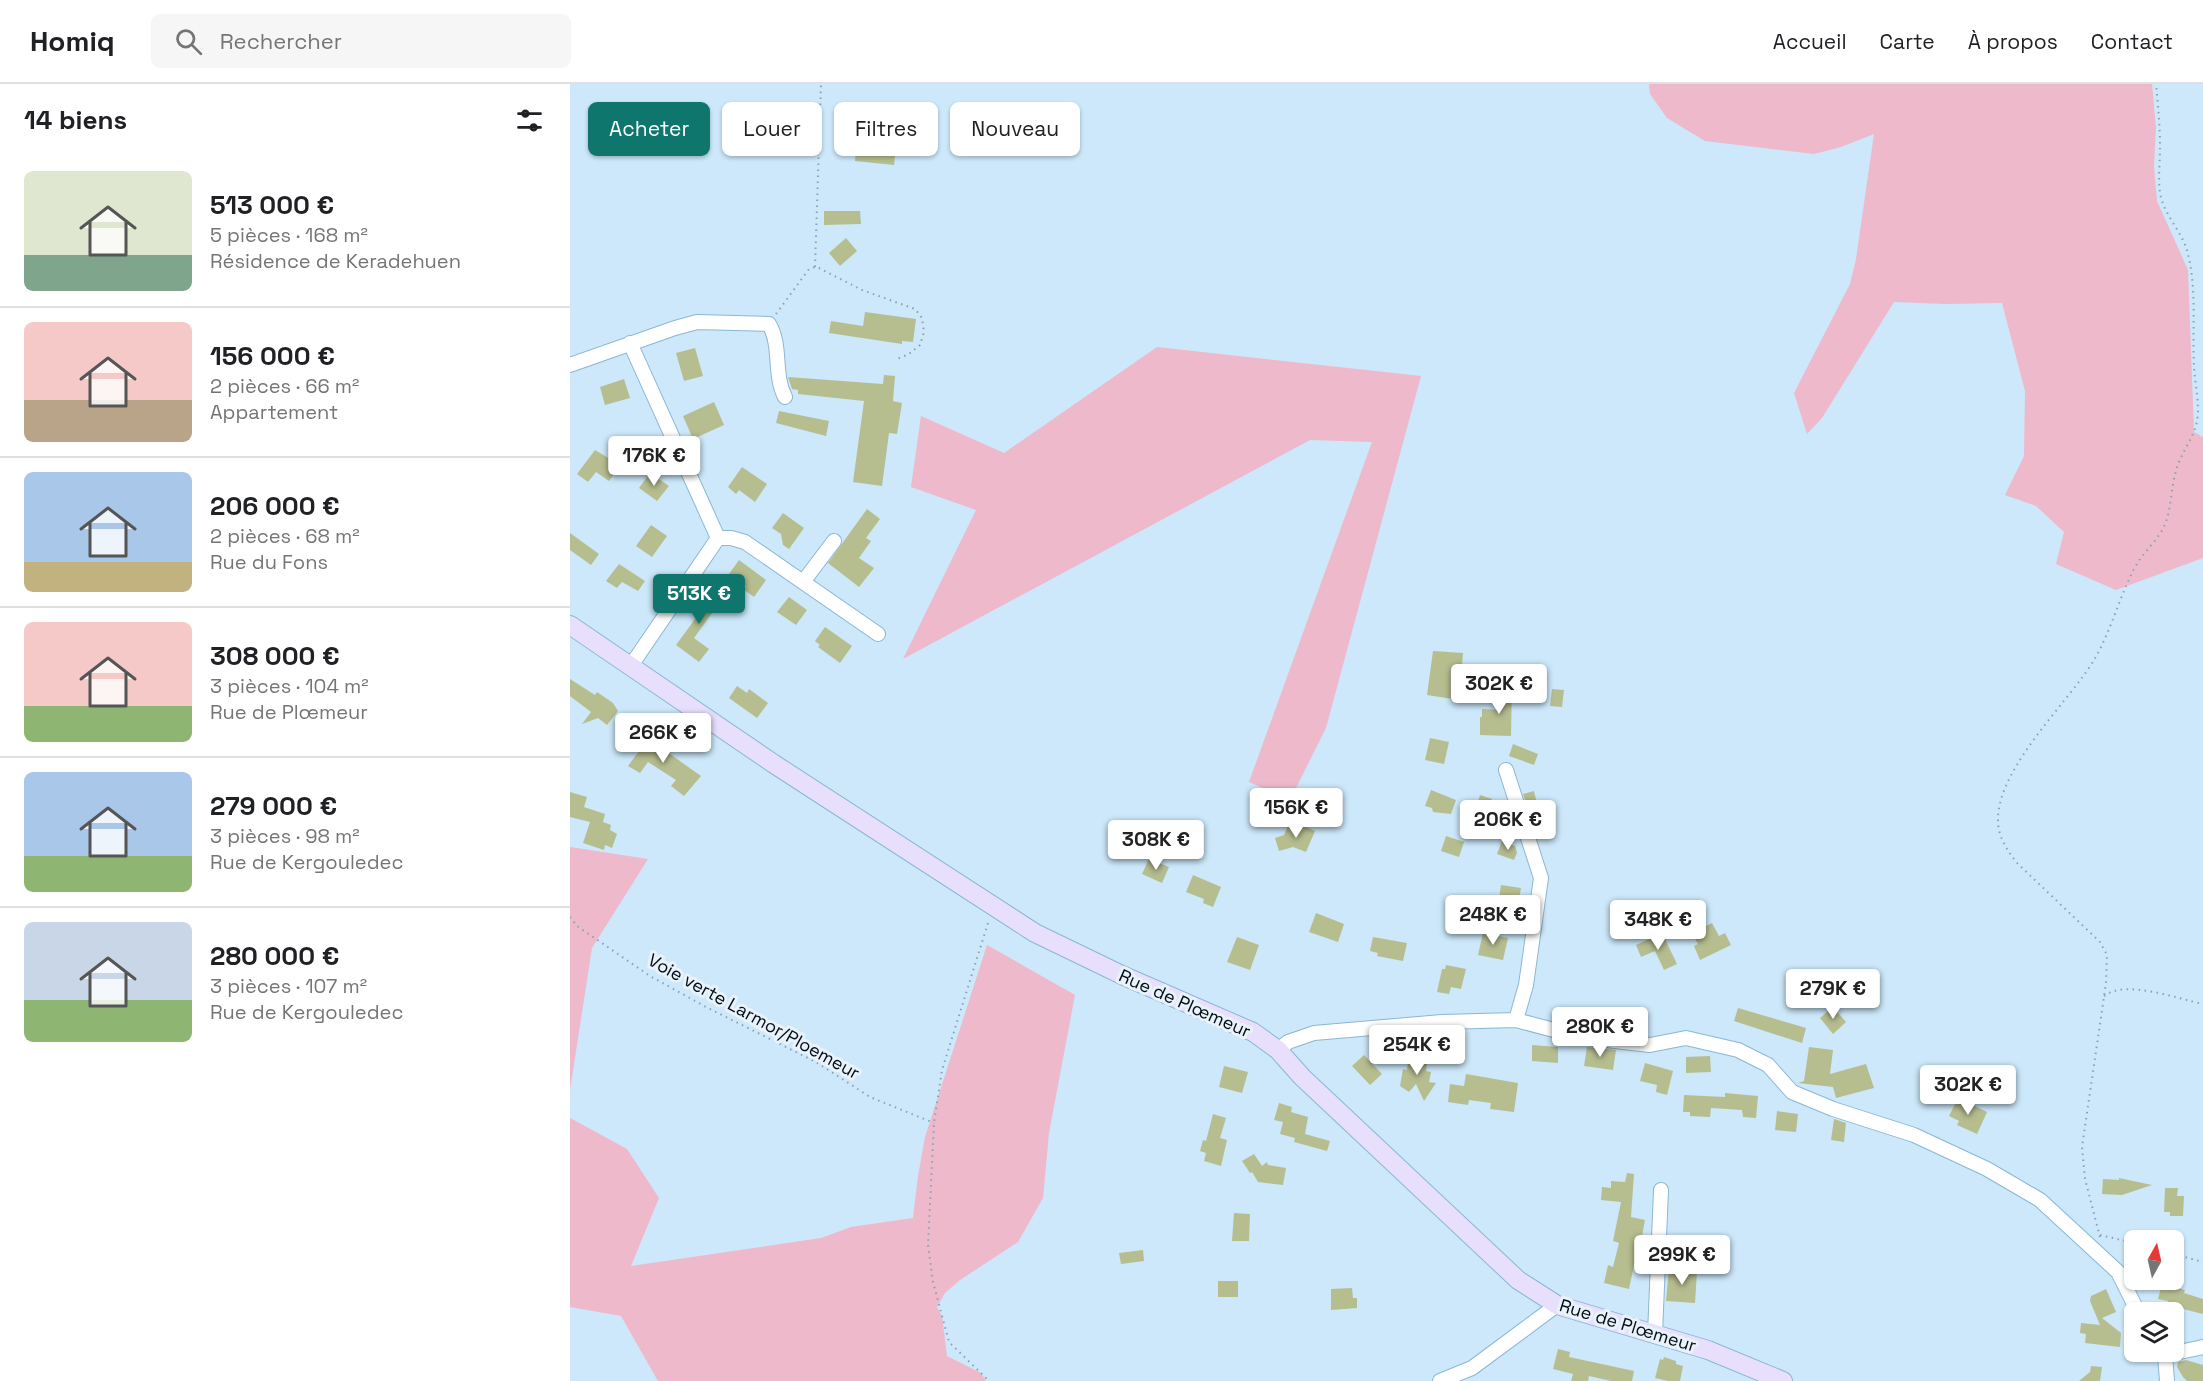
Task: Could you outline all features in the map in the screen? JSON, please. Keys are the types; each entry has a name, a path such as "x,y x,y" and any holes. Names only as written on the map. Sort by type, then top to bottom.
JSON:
{"main road":[{"name":"Rue de Plœmeur","path":"570,625 774,764 1035,933 1253,1032 1278,1050 1302,1077 1518,1280 1557,1305 1708,1350 1783,1381"}],"street":[{"path":"570,365 697,322 769,324 774,333 778,381 785,397"},
{"path":"630,343 718,538"},
{"path":"718,538 731,538 745,542 878,634"},
{"path":"630,667 718,538"},
{"path":"803,582 834,541"},
{"path":"1506,770 1541,878 1526,985 1516,1020"},
{"path":"1278,1050 1288,1042 1314,1033 1442,1022 1516,1020 1580,1037 1650,1045 1686,1038 1738,1050 1768,1065 1792,1092 1833,1109 1914,1135 1987,1169 2040,1200 2118,1272 2133,1302"},
{"path":"1655,1334 1661,1191"},
{"path":"1440,1381 1472,1368 1557,1305"},
{"path":"2184,1350 2203,1347"},
{"path":"2165,1362 2167,1381"}],"path":[{"path":"815,267 820,84"},
{"path":"2099,1254 2100,1235 2085,1179 2082,1147 2106,983 2107,956 2100,942 2016,862 2005,847 2000,831 1999,814 2011,777 2036,738 2093,662 2133,570 2161,533 2166,521 2176,471 2182,453 2197,424 2193,282 2186,244 2173,225 2160,192 2160,118 2156,84"},
{"path":"769,324 809,269 815,267 862,290 915,309 922,318 924,332 920,345 909,354 897,359"},
{"path":"2197,424 2203,426"},
{"path":"989,1381 949,1342 933,1282 928,1245 934,1123 942,1070 994,906"},
{"name":"Voie verte Larmor/Ploemeur","path":"570,917 577,926 650,976 816,1062 870,1097 934,1123"},
{"path":"2104,996 2110,992 2136,989 2203,1004"},
{"path":"2100,1235 2124,1241"},
{"path":"2184,1257 2203,1262"}],"shaded area":[{"path":"1649,84 2152,84 2156,128 2154,166 2157,201 2188,270 2194,432 2203,437 2203,558 2116,590 2056,564 2064,532 2036,506 2005,495 2024,456 2025,391 2002,303 1894,302 1822,418 1807,434 1794,393 1850,284 1856,259 1874,134 1841,147 1814,154 1705,141 1667,118 1650,94"},
{"path":"1157,347 1421,376 1326,728 1290,800 1249,782 1372,442 1310,440 903,659 976,510 911,487 921,416 1004,453"},
{"path":"570,847 648,859 592,948 570,1090"},
{"path":"987,945 1075,995 1049,1133 1043,1198 1018,1242 960,1280 945,1293 937,1307 942,1316 947,1356 981,1373 986,1381 658,1381 621,1316 570,1307 570,1118 627,1149 659,1198 631,1266 821,1238 851,1227 913,1218 925,1137"}],"building":[{"path":"855,156 895,156 894,165 855,161"},
{"path":"824,211 860,211 861,224 824,225"},
{"path":"846,238 857,251 840,266 829,253"},
{"path":"865,312 916,319 913,342 902,341 902,344 829,333 831,321 863,326"},
{"path":"695,348 703,376 684,381 676,353"},
{"path":"884,375 895,376 893,401 902,403 897,434 889,433 882,486 853,482 864,401 798,394 798,390 792,389 788,377 883,384"},
{"path":"624,379 630,398 605,405 600,387"},
{"path":"714,402 724,425 693,439 683,416"},
{"path":"779,411 829,421 826,436 776,423"},
{"path":"595,450 620,465 609,481 596,472 588,482 577,474"},
{"path":"742,467 767,484 755,502 739,490 736,494 728,487"},
{"path":"650,473 669,486 657,501 639,488"},
{"path":"867,509 880,519 866,538 871,541 859,558 874,568 859,587 828,563"},
{"path":"783,513 804,528 789,549 783,545 781,534 772,528"},
{"path":"651,525 667,536 652,557 636,546"},
{"path":"570,533 599,554 591,565 570,550"},
{"path":"739,560 766,580 754,597 743,589 746,586 729,574"},
{"path":"619,564 645,581 638,591 622,582 617,588 606,581"},
{"path":"708,588 723,598 694,638 709,649 699,662 676,645 698,615 692,611"},
{"path":"789,597 807,610 796,625 777,612"},
{"path":"825,627 852,646 840,663 818,647 820,645 815,641"},
{"path":"1433,651 1463,653 1459,700 1427,695"},
{"path":"570,679 595,695 597,692 613,703 618,711 607,725 598,718 582,724 591,712 570,696"},
{"path":"1502,680 1512,680 1511,736 1480,735 1482,709 1501,710"},
{"path":"737,686 747,693 749,689 768,703 757,718 729,698"},
{"path":"1552,689 1564,690 1562,707 1550,706"},
{"path":"639,732 701,776 684,796 671,786 676,780 648,762 640,773 628,766 639,751 630,745"},
{"path":"1430,738 1449,742 1444,764 1425,760"},
{"path":"1513,744 1538,754 1534,765 1509,756"},
{"path":"1431,790 1456,800 1451,814 1433,812 1432,808 1425,806"},
{"path":"1534,791 1538,808 1529,811 1523,794"},
{"path":"570,792 587,797 584,807 605,814 603,822 611,825 610,830 617,834 612,848 605,845 604,850 583,843 590,822 570,817"},
{"path":"1480,795 1492,799 1490,805 1505,811 1499,831 1488,828 1491,820 1474,814"},
{"path":"1302,825 1315,831 1306,852 1293,847 1279,851 1275,838 1284,835 1288,826 1299,832"},
{"path":"1446,836 1464,842 1459,857 1441,851"},
{"path":"1502,841 1515,846 1517,853 1514,860 1497,854"},
{"path":"1149,859 1169,867 1162,883 1142,874"},
{"path":"1193,875 1221,887 1213,907 1203,903 1204,899 1186,892"},
{"path":"1501,885 1521,888 1516,917 1497,914"},
{"path":"1316,913 1344,924 1338,942 1309,932"},
{"path":"1712,923 1719,936 1725,933 1731,945 1700,960 1694,946 1698,944 1692,933"},
{"path":"1483,933 1508,938 1503,960 1478,955"},
{"path":"1662,933 1677,964 1664,970 1655,951 1641,957 1636,945"},
{"path":"1237,937 1259,945 1250,970 1227,962"},
{"path":"1373,937 1407,943 1403,961 1377,956 1378,953 1370,951"},
{"path":"1446,965 1466,969 1461,989 1451,987 1449,994 1437,992 1442,969 1445,969"},
{"path":"1833,1007 1846,1022 1833,1034 1820,1018"},
{"path":"1738,1008 1806,1028 1802,1043 1734,1021"},
{"path":"1532,1045 1558,1047 1558,1063 1532,1061"},
{"path":"1587,1047 1616,1050 1613,1070 1584,1066"},
{"path":"1809,1047 1833,1050 1830,1074 1866,1064 1874,1088 1836,1098 1833,1087 1798,1083 1804,1081"},
{"path":"1364,1055 1382,1074 1370,1085 1352,1066"},
{"path":"1409,1055 1428,1056 1426,1071 1431,1072 1429,1082 1436,1083 1424,1101 1416,1084 1409,1092 1400,1086 1403,1069 1407,1070"},
{"path":"1710,1056 1711,1072 1686,1073 1686,1057"},
{"path":"1645,1063 1673,1071 1667,1095 1656,1092 1657,1085 1640,1081"},
{"path":"1224,1066 1248,1072 1242,1093 1219,1087"},
{"path":"1466,1074 1518,1083 1514,1112 1490,1109 1491,1103 1469,1100 1468,1105 1448,1102 1450,1084 1464,1086"},
{"path":"1725,1093 1758,1096 1756,1118 1743,1117 1742,1110 1711,1108 1710,1117 1690,1116 1690,1112 1683,1112 1684,1095 1725,1097"},
{"path":"1958,1098 1987,1112 1977,1134 1957,1125 1959,1121 1949,1116"},
{"path":"1279,1103 1292,1107 1291,1112 1308,1117 1305,1134 1330,1141 1327,1151 1294,1142 1295,1138 1280,1134 1283,1122 1274,1120"},
{"path":"1777,1111 1798,1114 1796,1132 1775,1130"},
{"path":"1213,1114 1226,1118 1220,1138 1227,1140 1221,1166 1204,1161 1206,1153 1200,1151 1203,1140 1206,1141"},
{"path":"1834,1119 1846,1123 1844,1142 1831,1140"},
{"path":"1254,1154 1262,1166 1267,1162 1268,1165 1286,1168 1283,1185 1258,1182 1242,1161"},
{"path":"1627,1173 1634,1174 1631,1217 1645,1220 1642,1236 1649,1237 1645,1254 1637,1252 1629,1289 1604,1283 1608,1265 1613,1267 1619,1243 1613,1241 1621,1202 1601,1200 1602,1187 1611,1188 1611,1181 1625,1182"},
{"path":"2119,1178 2152,1185 2122,1195 2102,1194 2103,1179 2119,1180"},
{"path":"2165,1188 2178,1188 2177,1196 2184,1196 2183,1216 2170,1216 2170,1212 2164,1212"},
{"path":"1234,1213 1250,1214 1249,1241 1232,1241"},
{"path":"1143,1250 1144,1261 1121,1264 1119,1253"},
{"path":"1669,1268 1697,1271 1695,1303 1666,1301"},
{"path":"1218,1281 1238,1281 1238,1297 1218,1297"},
{"path":"1352,1288 1353,1298 1357,1298 1357,1308 1331,1310 1331,1289"},
{"path":"2106,1289 2116,1312 2102,1318 2121,1333 2120,1347 2085,1343 2086,1334 2080,1333 2081,1323 2100,1325 2090,1301 2091,1296"},
{"path":"2160,1290 2185,1290 2184,1293 2203,1299 2203,1314 2184,1309 2184,1302 2168,1302 2158,1299"},
{"path":"1558,1349 1570,1352 1569,1357 1634,1371 1632,1381 1611,1381 1589,1376 1588,1381 1571,1381 1573,1374 1553,1369"},
{"path":"1664,1357 1683,1366 1680,1381 1655,1378 1660,1359 1663,1360"},
{"path":"2184,1360 2203,1365 2203,1381 2187,1381 2183,1377 2177,1367 2178,1362"},
{"path":"2091,1366 2102,1367 2100,1381 2079,1381 2090,1372"}]}
